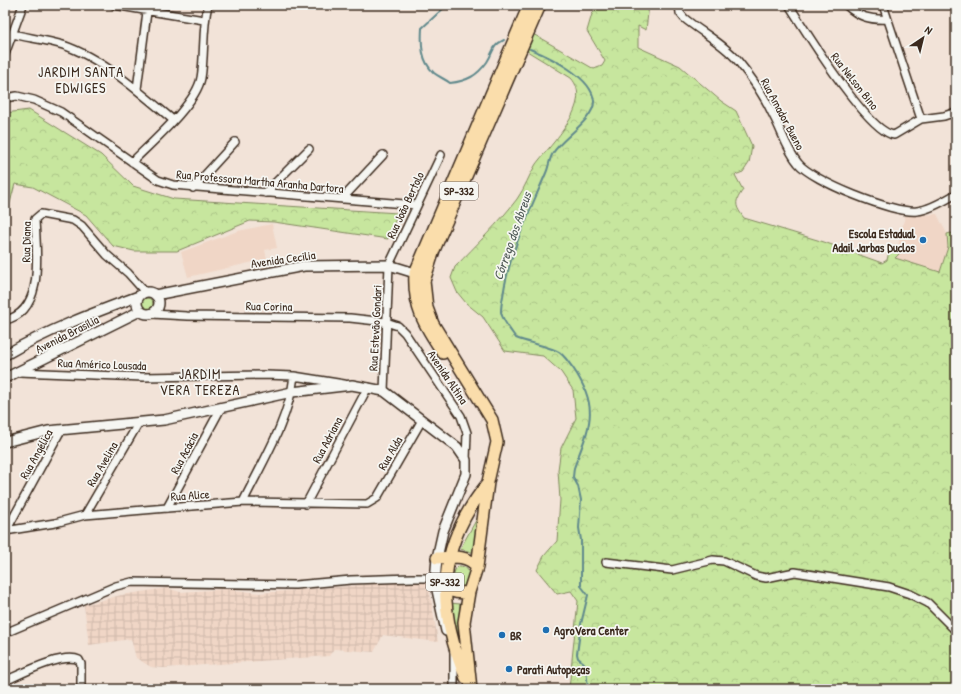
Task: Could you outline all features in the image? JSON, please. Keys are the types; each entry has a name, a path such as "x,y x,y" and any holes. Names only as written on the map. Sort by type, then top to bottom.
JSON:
{"main road":[{"name":"SP-332","path":"465,377 447,358 422,318 417,305 414,290 415,273 529,5"},
{"name":"SP-332","path":"471,689 464,622 469,592 477,567 488,482 497,442 494,426 480,399 465,377 429,314 425,298 424,281 436,244 540,5"},
{"name":"SP-332","path":"471,689 454,645 448,616 445,588 446,571 455,537 488,482"},
{"path":"437,558 458,557 467,559 477,567"},
{"path":"435,581 445,588 457,593 469,592"}],"street":[{"path":"5,54 22,5"},
{"path":"114,5 147,12 204,20"},
{"path":"132,162 189,105 197,91 201,78 204,20 208,5"},
{"name":"Rua Amador Bueno","path":"679,5 680,13 684,18 722,46 739,63 764,98 792,155 805,171 871,201 904,210 918,211 942,202 956,194"},
{"name":"Rua Nelson Bino","path":"789,5 832,73 876,125 890,135 894,135 921,119"},
{"path":"846,5 862,17 874,20 887,19"},
{"path":"883,5 921,119 944,116 956,112"},
{"path":"137,89 147,12"},
{"path":"12,34 63,45 85,54 137,89 173,120"},
{"name":"Rua Professora Martha Aranha Dartora","path":"5,98 17,96 34,100 61,112 158,180 173,185 194,188 417,205"},
{"path":"194,188 235,142"},
{"path":"265,193 309,149"},
{"path":"342,199 383,154"},
{"name":"Rua João Bertolo","path":"389,265 441,155"},
{"name":"Rua Diana","path":"5,320 19,315 28,304 34,293 37,260 36,219 40,214 72,220 82,226 107,254 128,273 142,294"},
{"name":"Avenida Cecilia","path":"155,295 304,266 389,265 415,273"},
{"name":"Rua Estevão Gondari","path":"384,392 389,265"},
{"path":"142,294 155,295 159,305 152,314 140,311 137,306 142,294"},
{"name":"Avenida Brasília","path":"5,355 30,340 75,320 142,294"},
{"name":"Avenida Brasília","path":"5,378 140,311"},
{"name":"Rua Corina","path":"152,314 187,316 350,318 386,322"},
{"name":"Avenida Altina","path":"386,322 398,326 405,333 461,416 466,433 466,460"},
{"name":"Rua Américo Lousada","path":"19,372 143,377 294,376 352,385"},
{"path":"244,502 277,432 292,392 294,376"},
{"path":"5,442 61,430 138,424 187,416 292,392 352,385 368,387 384,392 457,447 466,460 466,474 443,531 437,558 435,581 445,628 454,645 454,689"},
{"name":"Rua Adriana","path":"306,504 368,387"},
{"name":"Rua Acácia","path":"167,508 221,408"},
{"name":"Rua Alda","path":"377,498 422,420"},
{"name":"Rua Avelina","path":"85,515 138,424"},
{"name":"Rua Angélica","path":"6,531 61,430"},
{"name":"Rua Alice","path":"6,531 55,523 85,515 244,502 366,504 377,498"},
{"path":"606,562 672,570 713,560 724,561 756,576 766,578 795,572 825,575 889,587 910,594 928,603 956,631"},
{"path":"5,634 116,586 132,582 295,585 352,580 412,578 430,578 435,581"},
{"path":"5,681 51,662 71,658 76,659 81,664 81,689"}],"shaded area":[{"name":"Escola Estadual Adail Jarbas Duclos","path":"937,214 947,234 948,247 940,272 895,258 905,216"},
{"path":"272,224 277,248 265,250 267,259 188,277 181,252 238,231"},
{"path":"428,580 438,642 383,635 374,652 334,649 329,656 163,668 151,667 136,658 131,639 89,645 84,605 121,595 167,588 180,592 227,589 259,593"}],"green space":[{"path":"600,5 649,5 646,30 638,26 638,47 680,66 721,101 736,111 752,146 749,163 743,172 735,175 743,190 738,198 737,207 744,218 824,242 882,263 887,260 889,252 895,249 899,251 899,254 895,258 940,272 948,247 947,234 951,233 955,235 956,689 569,689 578,601 571,591 557,594 537,570 544,556 557,541 560,500 558,470 561,448 576,418 573,390 561,372 543,356 505,351 483,317 466,303 457,292 451,278 455,267 495,225 517,199 536,164 560,135 574,111 577,99 577,88 571,78 527,51 533,34 594,69 602,66 605,61 587,31 592,14"},
{"path":"29,110 101,155 133,186 174,199 398,213 388,239 274,222 250,221 177,251 134,251 113,246 86,215 33,187 15,184 10,203 5,202 5,113"},
{"path":"149,298 152,299 152,309 145,310 142,309 141,302 142,299"},
{"path":"479,515 475,553 460,549"},
{"path":"459,566 467,569 469,576 464,586 457,588 452,582 455,570"},
{"path":"450,603 460,604 459,620 464,662"}],"waterway":[{"name":"Córrego dos Abreus","path":"447,5 422,28 424,58 426,63 438,76 450,83 462,81 471,77 483,67 493,50 500,42 504,40"},
{"name":"Córrego dos Abreus","path":"530,49 559,63 578,76 586,84 594,101 593,108 589,115 557,147 552,155 510,264 501,312 505,322 516,338 552,349 562,354 566,358 582,382 590,407 588,429 574,468 573,477 578,486 581,500 579,528 581,540 581,586 588,595 581,624 577,654 578,658 584,663 586,668 588,689"}],"place":[{"name":"Escola Estadual Adail Jarbas Duclos","path":"923,240"},
{"name":"AgroVera Center","path":"546,630"},
{"name":"BR","path":"502,635"},
{"name":"Parati Autopeças","path":"509,669"}],"district":[{"name":"JARDIM SANTA EDWIGES","path":"81,80"},
{"name":"JARDIM VERA TEREZA","path":"200,382"}]}
